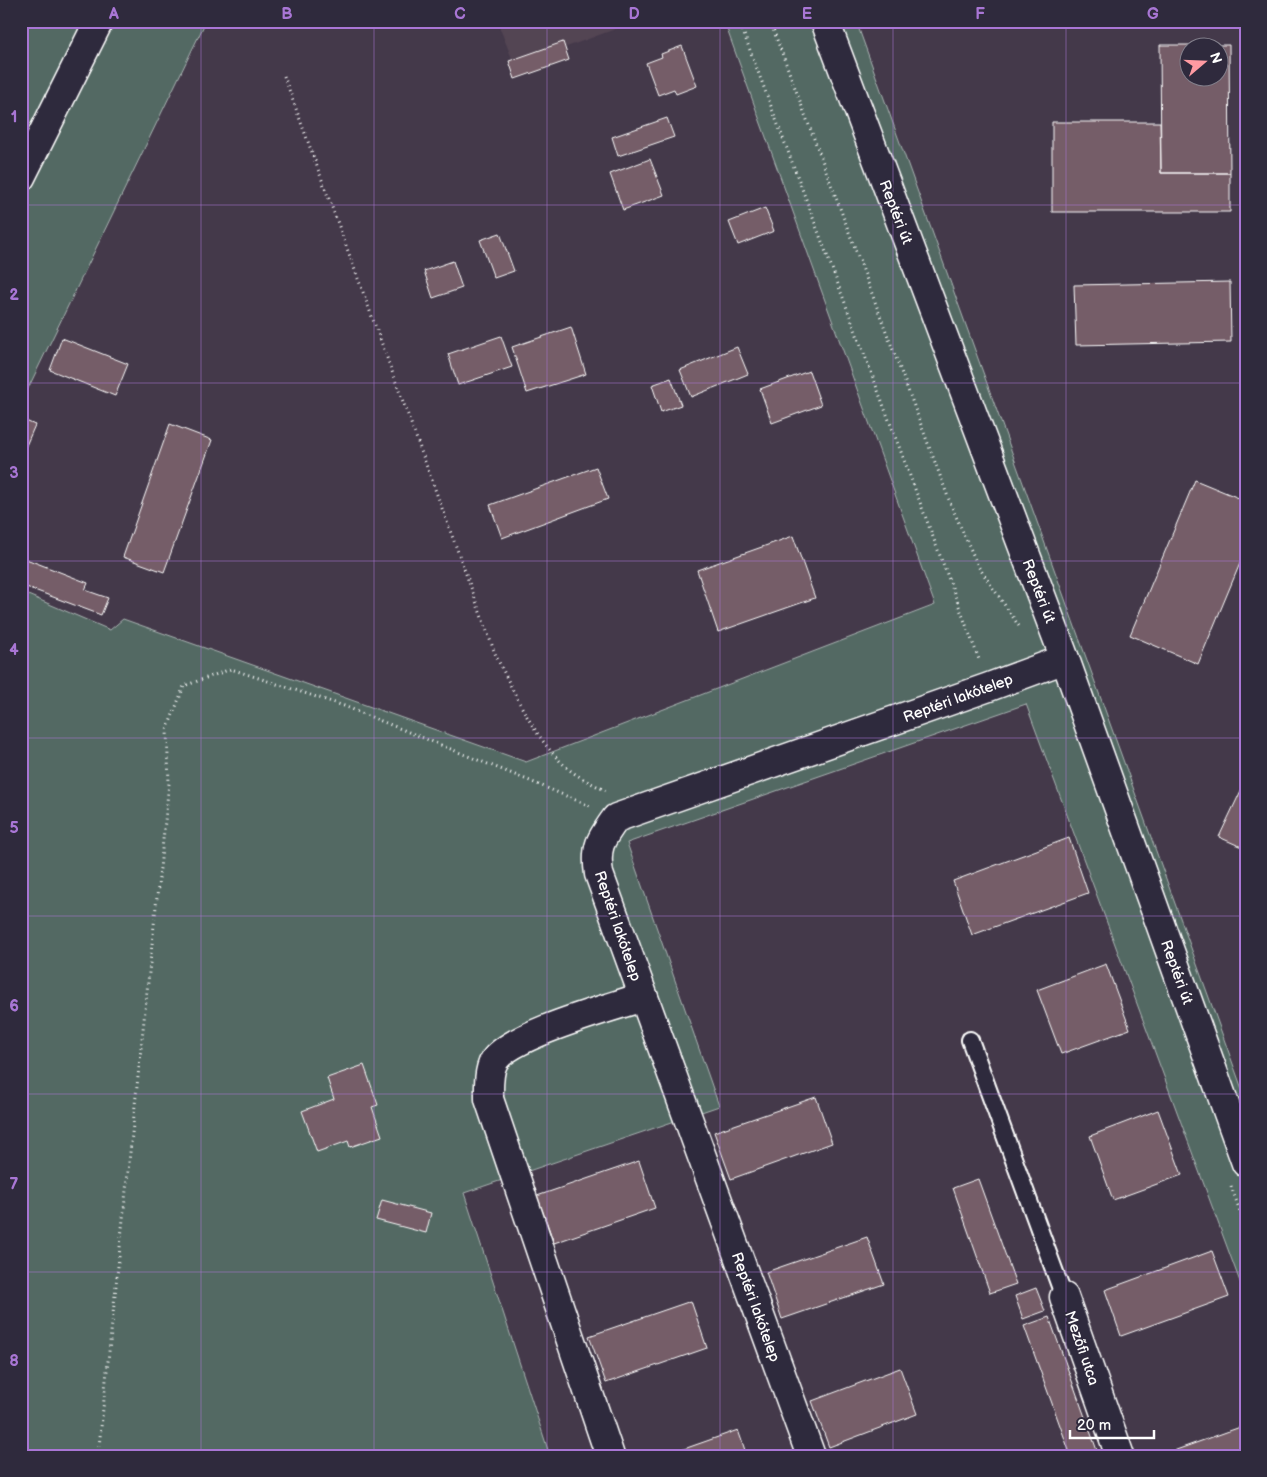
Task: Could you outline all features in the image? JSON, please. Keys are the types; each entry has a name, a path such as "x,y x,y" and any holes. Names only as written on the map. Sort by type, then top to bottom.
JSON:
{"street":[{"path":"21,177 29,144 99,21"},
{"name":"Reptéri út","path":"825,21 1053,664 1237,1172"},
{"name":"Reptéri lakótelep","path":"811,1456 642,997 599,874 596,856 601,838 616,818 1053,664"},
{"path":"610,1456 489,1099 490,1077 494,1061 510,1047 534,1034 642,997"},
{"name":"Mezőfi utca","path":"1064,1297 1120,1456"}],"lane":[{"path":"970,1040 1064,1297"}],"path":[{"path":"739,21 990,687"},
{"path":"770,21 951,505 978,566 1017,621 1053,664"},
{"path":"284,76 496,656 527,716 546,746 565,766 592,783 642,809"},
{"path":"98,1456 169,783 167,730 184,686 231,668 344,706 616,818"},
{"path":"1237,1172 1246,1228"}],"shaded area":[{"path":"497,21 637,21 515,66"}],"green space":[{"path":"21,21 206,21 21,403"},
{"path":"724,21 856,21 1246,1100 1246,1298 1026,704 627,843 719,1106 464,1193 550,1456 21,1456 21,592 110,630 123,619 526,762 935,605"}],"building":[{"path":"563,42 569,60 515,79 509,61"},
{"path":"1160,45 1180,45 1180,88 1229,88 1230,173 1161,173"},
{"path":"682,46 697,86 676,94 674,89 658,95 646,63 662,57 661,54"},
{"path":"667,118 674,137 618,156 612,137"},
{"path":"1052,122 1160,122 1161,173 1230,173 1230,212 1052,212"},
{"path":"650,159 664,195 623,210 610,174"},
{"path":"765,208 774,231 738,245 729,222"},
{"path":"500,233 514,271 494,278 480,240"},
{"path":"453,261 462,288 433,298 424,271"},
{"path":"1230,282 1231,342 1076,345 1074,285"},
{"path":"571,327 586,374 527,393 512,347"},
{"path":"501,336 512,367 458,385 448,354"},
{"path":"62,338 128,364 115,396 50,370"},
{"path":"737,347 748,374 691,397 680,370"},
{"path":"809,371 821,405 772,423 760,389"},
{"path":"671,378 681,405 661,412 652,385"},
{"path":"21,419 35,425 21,457"},
{"path":"170,424 212,440 164,572 123,557"},
{"path":"596,467 608,499 502,538 490,505"},
{"path":"1195,480 1246,501 1246,549 1198,664 1130,635"},
{"path":"793,536 815,598 718,632 697,570"},
{"path":"21,557 88,583 85,590 108,598 101,615 21,585"},
{"path":"1246,780 1246,849 1219,837"},
{"path":"1069,838 1088,893 972,935 953,881"},
{"path":"1106,964 1130,1029 1061,1054 1037,990"},
{"path":"364,1065 378,1105 372,1107 382,1136 350,1147 348,1141 317,1152 302,1111 334,1099 327,1078"},
{"path":"816,1097 832,1143 731,1179 714,1132"},
{"path":"1158,1110 1182,1175 1113,1200 1090,1136"},
{"path":"639,1161 655,1208 554,1243 537,1196"},
{"path":"978,1179 1016,1284 990,1293 953,1188"},
{"path":"382,1200 431,1213 426,1233 376,1220"},
{"path":"867,1237 884,1284 782,1319 766,1272"},
{"path":"1212,1251 1229,1297 1121,1336 1105,1290"},
{"path":"1036,1288 1045,1311 1023,1319 1015,1296"},
{"path":"691,1301 707,1348 606,1383 589,1336"},
{"path":"1049,1317 1099,1456 1071,1456 1024,1326"},
{"path":"900,1368 917,1414 829,1447 812,1401"},
{"path":"1246,1425 1246,1456 1166,1456 1165,1454"},
{"path":"738,1430 747,1456 664,1456"}]}
